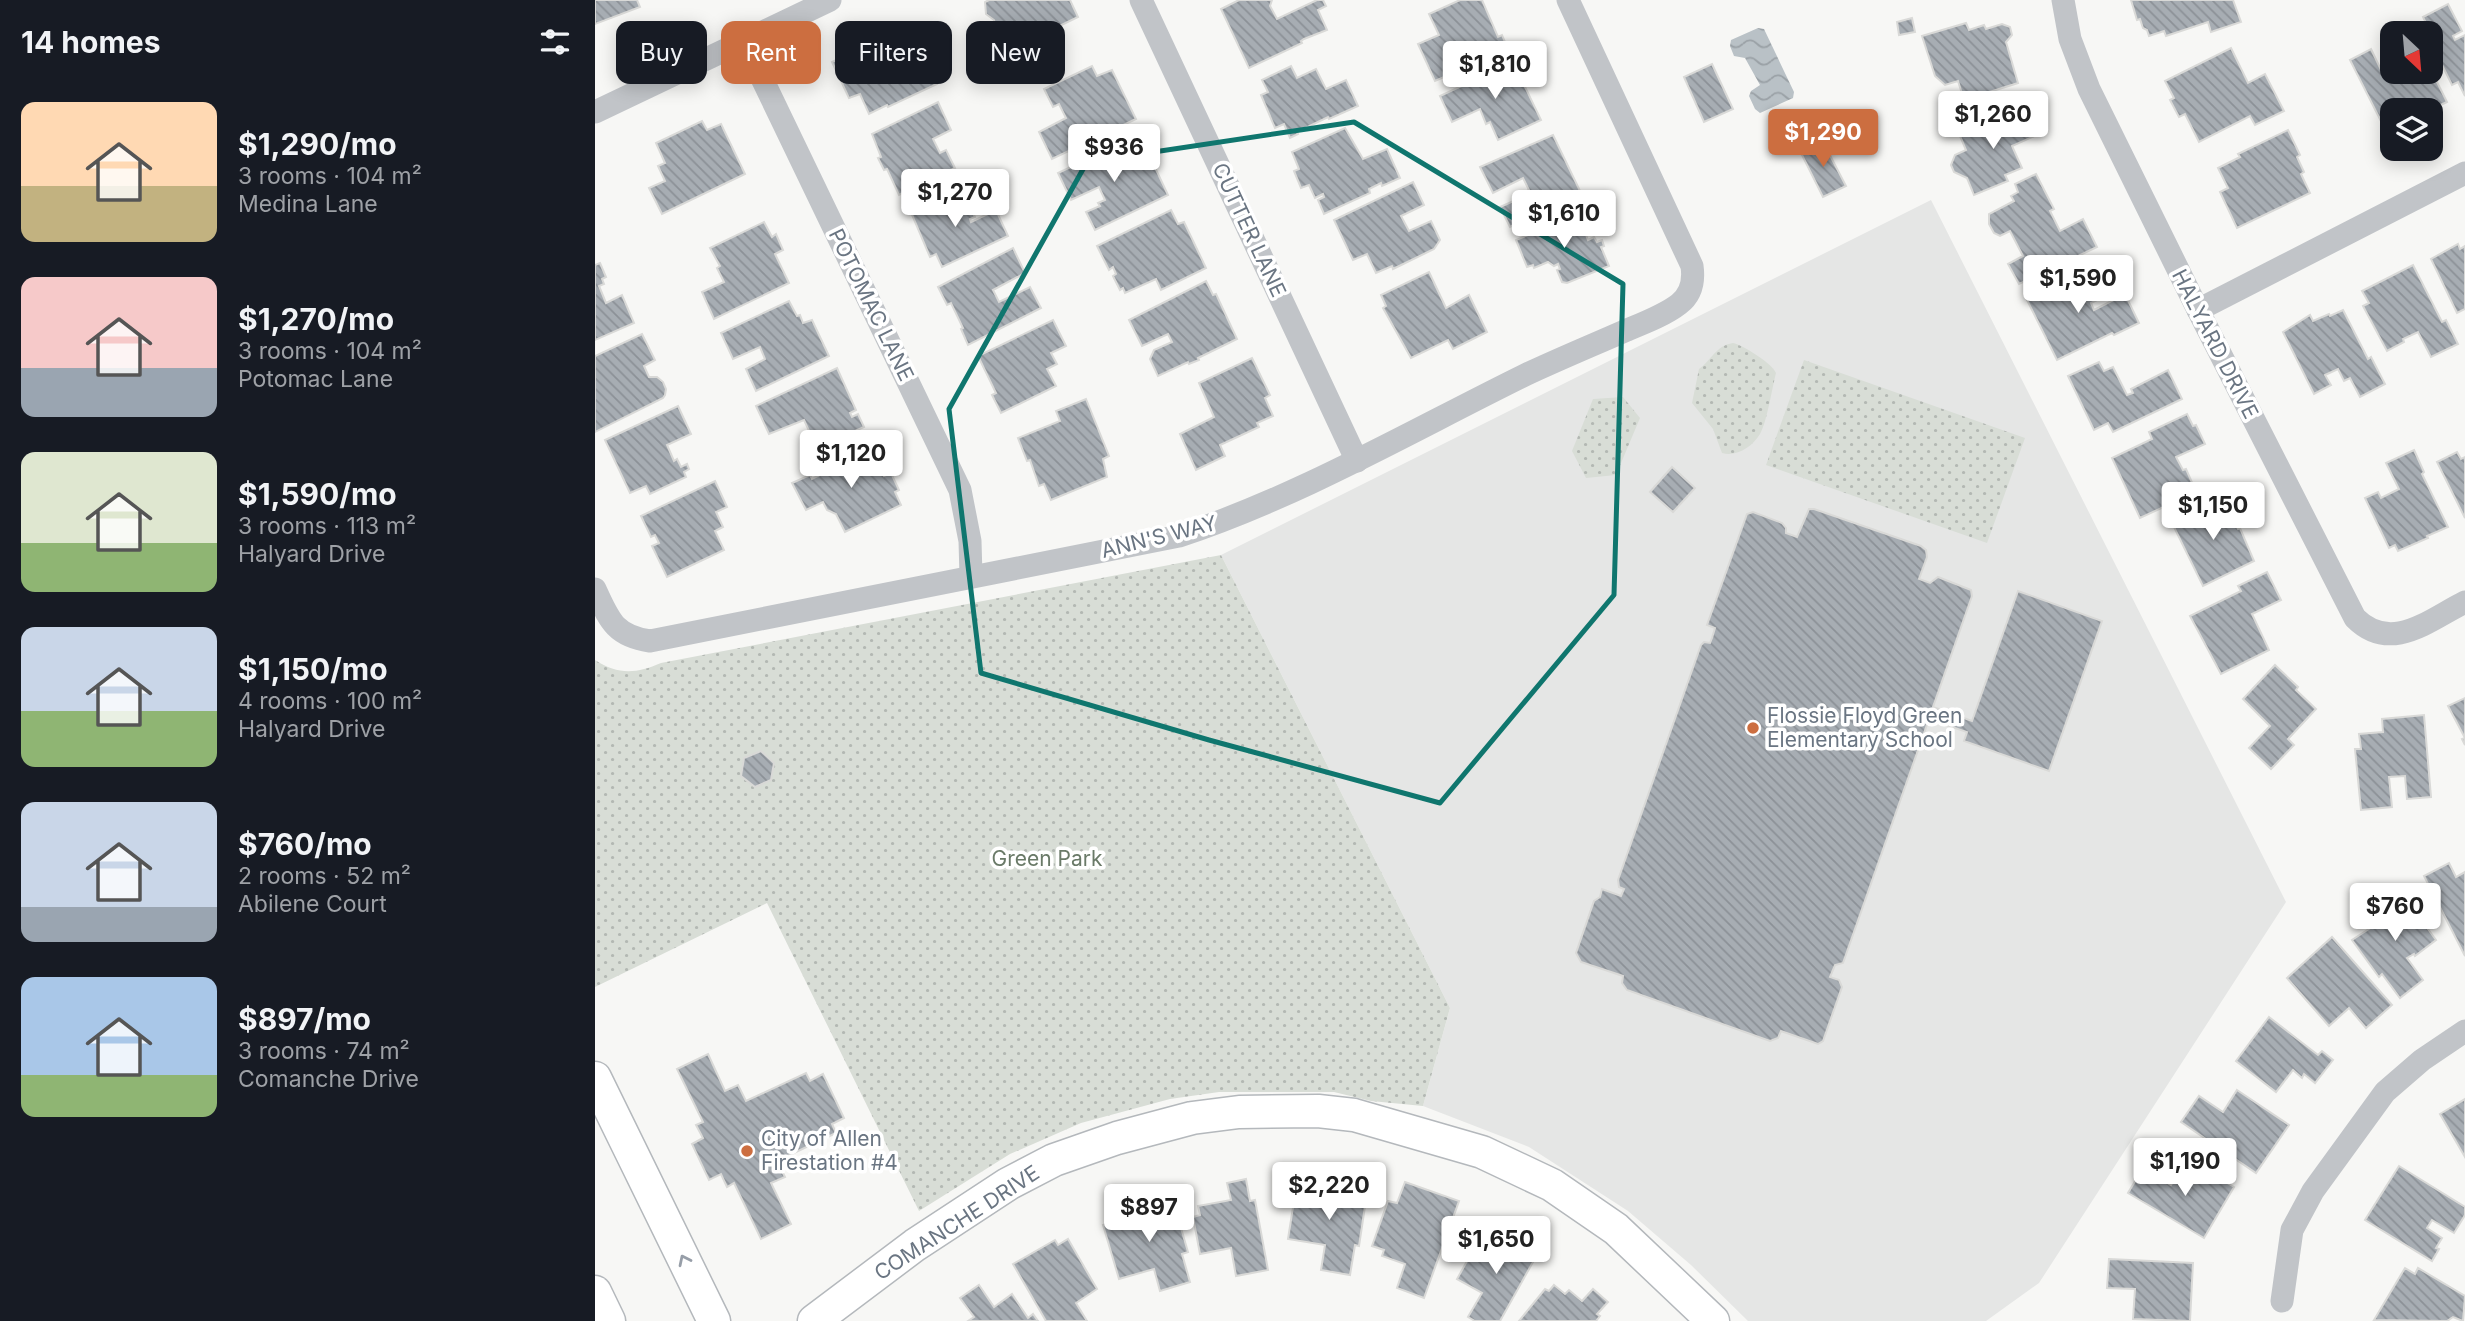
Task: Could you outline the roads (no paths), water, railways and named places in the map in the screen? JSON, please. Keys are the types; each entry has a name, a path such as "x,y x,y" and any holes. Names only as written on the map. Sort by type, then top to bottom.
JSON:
{"street":[{"path":"786,21 830,0"},
{"name":"CUTTER LANE","path":"1141,0 1357,461"},
{"name":"ANN'S WAY","path":"595,589 611,622 621,632 635,639 650,641 1179,536 1234,518 1357,461 1528,374 1677,306 1691,289 1692,266 1568,0"},
{"name":"HALYARD DRIVE","path":"2063,0 2070,39 2088,89 2197,310 2355,618 2364,628 2377,634 2403,634 2465,601"},
{"path":"595,112 721,52"},
{"name":"POTOMAC LANE","path":"765,84 960,491 970,541 971,576"},
{"path":"2197,310 2465,173"},
{"path":"2282,1301 2292,1230 2313,1191 2385,1092 2422,1060 2465,1031"},
{"path":"595,1078 714,1321"},
{"name":"COMANCHE DRIVE","path":"814,1321 915,1245 1008,1184 1053,1160 1117,1138 1192,1118 1239,1112 1318,1111 1354,1115 1482,1152 1552,1185 1616,1229 1713,1321"},
{"path":"595,1292 608,1321"}],"water":[{"path":"1758,28 1764,29 1794,92 1793,98 1760,113 1749,96 1751,91 1760,85 1745,58 1734,56 1730,46 1731,40"}],"place":[{"name":"Flossie Floyd Green Elementary School","path":"1753,728"},
{"name":"City of Allen Firestation #4","path":"747,1151"}],"park label":[{"name":"Green Park","path":"1047,859"}]}
